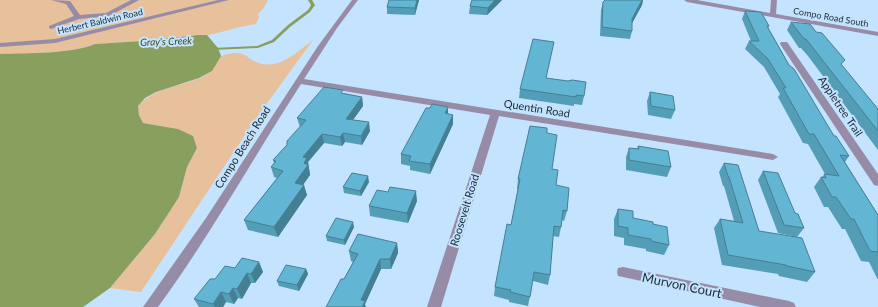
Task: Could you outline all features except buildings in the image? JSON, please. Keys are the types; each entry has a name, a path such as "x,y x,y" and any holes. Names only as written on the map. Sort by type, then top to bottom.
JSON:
{"street":[{"path":"54,0 68,2 78,16"},
{"path":"51,27 78,16 107,15 136,0"},
{"name":"Herbert Baldwin Road","path":"0,45 55,41 226,0"},
{"name":"Compo Beach Road","path":"150,307 193,248 334,26 355,0"},
{"name":"Compo Road South","path":"686,0 878,34"},
{"path":"773,16 774,0"},
{"name":"Appletree Trail","path":"784,44 878,182"},
{"name":"Quentin Road","path":"298,81 495,114 773,156"},
{"name":"Roosevelt Road","path":"434,307 495,114"},
{"name":"Murvon Court","path":"623,272 789,307"}],"shaded area":[{"path":"0,0 268,0 258,14 259,17 256,24 208,35 95,44 74,50 0,54"},
{"path":"313,40 257,117 141,292 110,288 155,234 179,197 187,167 197,148 178,129 143,123 139,115 138,106 152,95 160,91 202,77 213,69 218,60 224,55 238,53 245,55 259,63 274,64 281,62 295,54"}],"water":[{"path":"207,35 218,48 221,56 212,71 199,78 156,92 145,98 138,106 139,115 143,123 178,129 193,136 197,148 187,167 179,197 155,234 110,288 83,307 0,307 0,54 74,50 95,44 158,40"}],"waterway":[{"name":"Gray's Creek","path":"212,49 258,47 273,41 289,26 309,11 313,5 310,0"}]}
